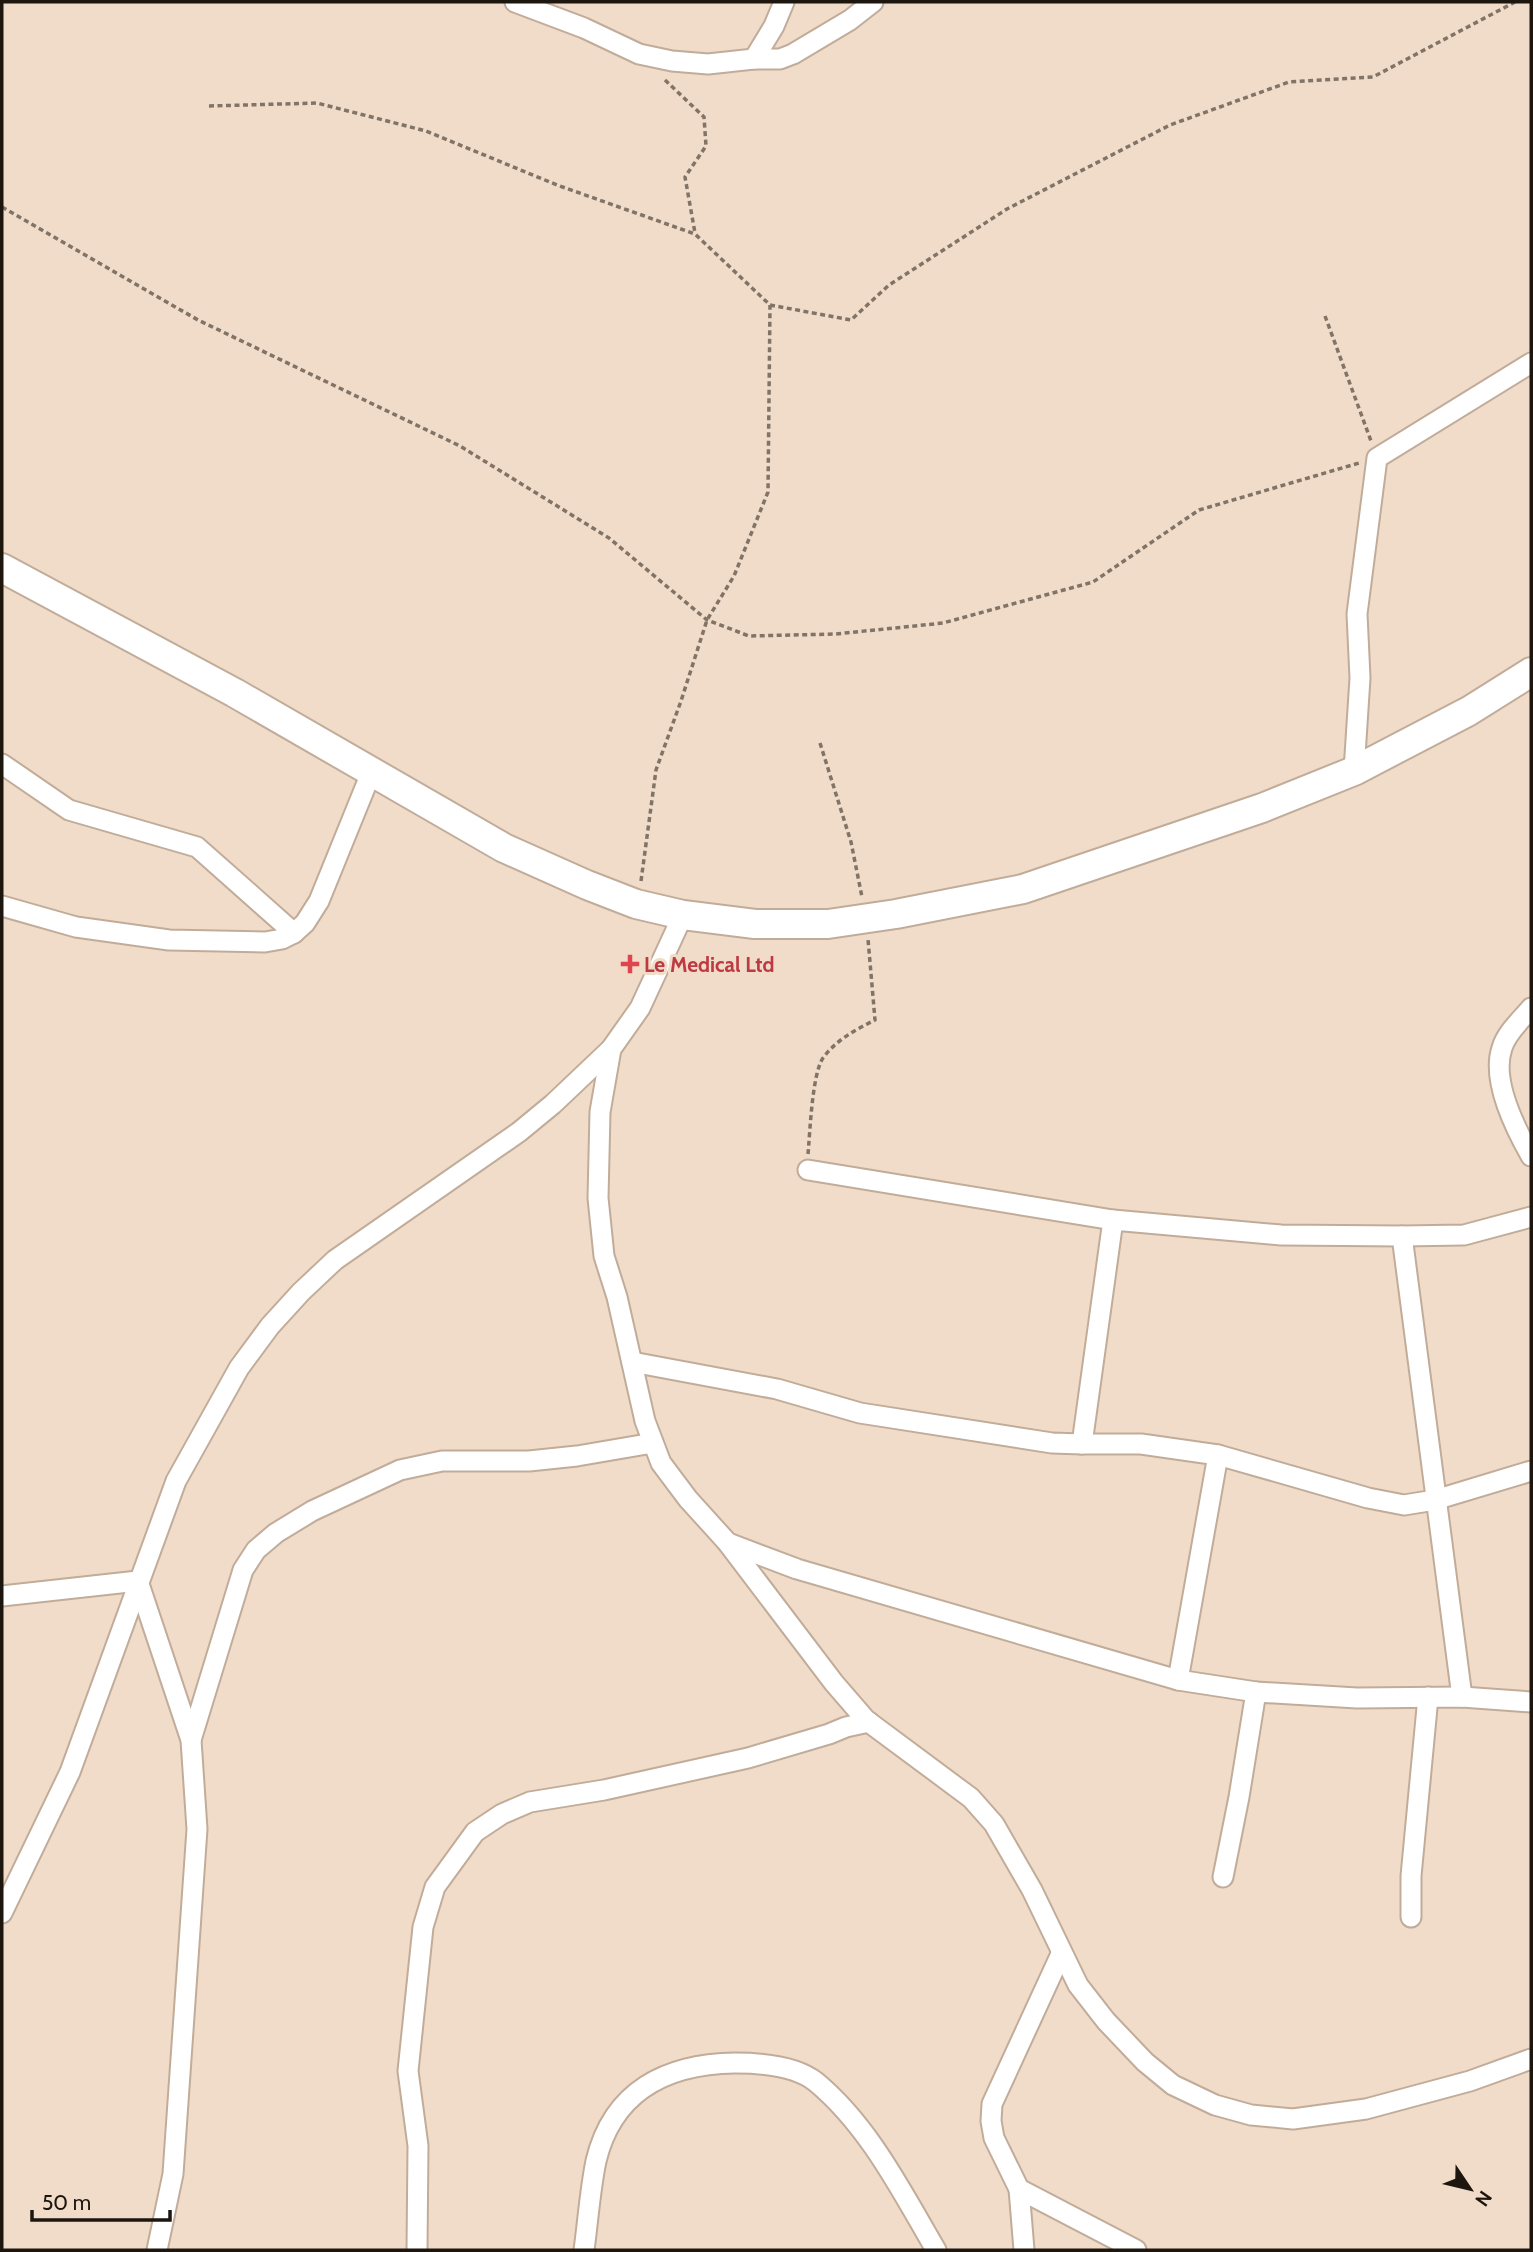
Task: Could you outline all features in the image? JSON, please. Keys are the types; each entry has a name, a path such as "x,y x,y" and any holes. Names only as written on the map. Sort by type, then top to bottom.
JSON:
{"main road":[{"path":"2,568 235,693 504,848 587,886 636,904 683,915 755,924 828,924 867,919 1023,889 1262,808 1354,771 1469,711 1531,672"}],"street":[{"path":"515,2 584,28 639,54 672,61 708,64 780,59 850,20 873,2"},
{"path":"754,59 774,26 784,2"},
{"path":"1354,771 1360,678 1357,614 1377,458 1531,363"},
{"path":"2,764 69,810 197,847 294,933"},
{"path":"2,906 76,927 169,940 265,942 294,933 305,923 319,901 371,772"},
{"path":"2,1913 70,1773 176,1481 239,1368 270,1326 301,1292 335,1261 519,1132 611,1049 640,1008 683,915"},
{"path":"1531,1008 1502,1046 1498,1072 1514,1127 1531,1156"},
{"path":"611,1049 600,1112 598,1198 604,1256 617,1297 645,1421 661,1462 727,1542 834,1683 869,1722 971,1798 994,1824 1032,1890 1078,1985 1106,2021 1145,2063 1173,2085 1216,2105 1251,2115 1293,2119 1366,2109 1470,2081 1531,2059"},
{"path":"808,1170 1113,1220 1281,1235 1464,1235 1531,1217"},
{"path":"1082,1444 1113,1220"},
{"path":"1402,1236 1462,1697"},
{"path":"632,1362 777,1389 860,1413 1052,1443 1142,1444 1218,1455 1368,1498 1404,1505 1435,1500 1531,1471"},
{"path":"191,1740 243,1570 256,1550 276,1533 312,1510 400,1470 442,1461 529,1461 577,1457 653,1443"},
{"path":"1178,1680 1218,1455"},
{"path":"727,1542 797,1569 1178,1680 1256,1692 1357,1698 1462,1697 1531,1702"},
{"path":"2,1595 138,1581"},
{"path":"138,1581 191,1740 197,1829 173,2174 157,2250"},
{"path":"1223,1877 1256,1692"},
{"path":"1411,1917 1411,1876 1428,1697"},
{"path":"417,2250 418,2146 408,2071 423,1927 435,1887 475,1832 502,1814 530,1802 604,1790 748,1758 869,1722"},
{"path":"1024,2250 1019,2189 994,2138 992,2105 1061,1954"},
{"path":"584,2250 597,2160 611,2122 630,2096 663,2075 712,2063 771,2063 814,2080 847,2111 897,2184 936,2250"},
{"path":"1019,2189 1136,2250"}],"path":[{"path":"209,106 317,103 426,131 557,186 695,234 770,304 851,320 889,285 1007,209 1170,125 1289,82 1373,77 1515,2"},
{"path":"639,54 704,117 706,146 685,177 695,234"},
{"path":"2,207 198,320 460,446 608,538 707,620 749,636 836,634 943,623 1093,582 1199,510 1377,458 1325,316"},
{"path":"636,904 646,858 656,770 707,620 734,576 768,492 770,304"},
{"path":"808,1170 811,1105 821,1060 848,1034 875,1020 867,919 851,842 820,743"}],"place":[{"name":"Le Medical Ltd","path":"630,964"}]}
